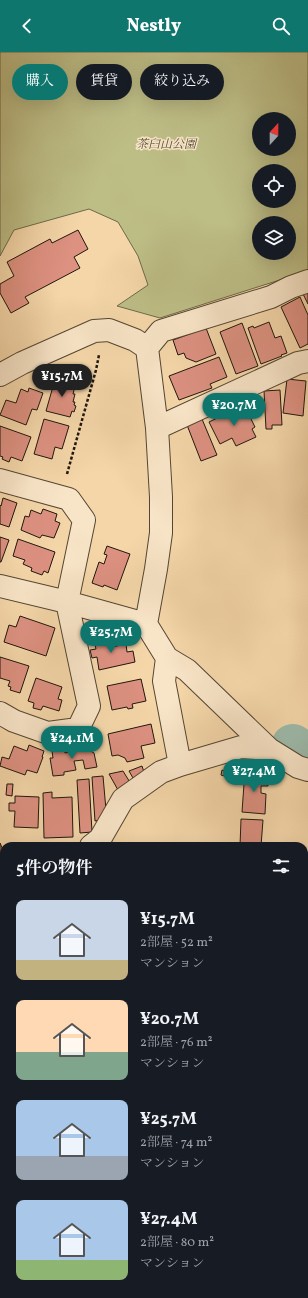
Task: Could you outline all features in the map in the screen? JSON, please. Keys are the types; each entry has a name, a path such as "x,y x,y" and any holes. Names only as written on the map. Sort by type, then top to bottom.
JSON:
{"street":[{"path":"308,281 291,287 271,297 161,331 147,348 157,428 161,497 161,533 146,624 167,658 187,670 269,749 298,767 308,770"},
{"path":"0,375 22,363 94,331 109,330 130,338 147,348"},
{"path":"157,428 298,363 308,361"},
{"path":"0,480 69,499 84,520 67,602 89,706 78,729 48,733 14,721 0,713"},
{"path":"0,586 67,602 146,624"},
{"path":"167,658 164,681 180,765"},
{"path":"96,842 100,839 123,798 161,772 241,747 269,749"}],"path":[{"path":"61,497 96,370 100,347"}],"green space":[{"name":"茶臼山公園","path":"0,52 308,52 308,271 160,318 117,306 148,285 138,256 118,222 89,209 14,230 0,256"}],"building":[{"path":"78,230 88,249 74,257 80,268 25,297 29,303 11,313 0,293 0,284 14,276 7,262 50,239 52,243"},
{"path":"308,292 308,304 303,294"},
{"path":"300,297 308,315 308,344 300,348 281,307"},
{"path":"269,322 275,338 281,336 287,353 261,364 248,328 253,326 254,328"},
{"path":"242,323 258,366 236,374 220,332"},
{"path":"206,328 216,354 196,362 186,358 184,353 178,355 173,340"},
{"path":"219,357 227,377 210,384 212,388 179,400 169,376"},
{"path":"56,376 64,378 63,382 75,386 73,402 75,402 74,405 76,406 70,417 46,411"},
{"path":"287,379 306,381 303,416 283,413"},
{"path":"29,388 43,393 37,410 32,409 26,425 0,415 6,400 16,403 21,389 28,392"},
{"path":"280,390 282,425 272,425 272,429 266,429 264,391"},
{"path":"244,405 255,427 252,429 256,437 236,446 232,438 220,444 209,422"},
{"path":"44,419 69,426 62,449 55,447 52,459 34,454"},
{"path":"202,419 217,455 201,461 187,425"},
{"path":"0,426 31,437 22,461 11,457 9,462 2,459 3,457 0,456"},
{"path":"3,498 17,503 9,527 0,524 0,505 1,506"},
{"path":"43,509 57,514 55,521 60,523 54,538 42,535 40,538 21,530 25,516 29,517 31,510 41,514"},
{"path":"0,537 9,540 1,562 0,562"},
{"path":"18,539 55,552 48,573 44,571 42,575 31,571 32,568 23,564 25,560 13,556"},
{"path":"107,546 130,554 117,590 104,585 103,587 92,583 99,562 104,564 107,555 104,554"},
{"path":"20,616 55,628 46,656 4,642 9,625 16,627"},
{"path":"110,637 112,647 126,644 127,652 133,651 135,662 99,670 97,657 92,658 90,650 96,649 94,640"},
{"path":"0,657 29,666 20,693 10,690 11,687 8,686 10,681 0,678"},
{"path":"36,678 62,687 58,699 62,700 59,711 43,706 41,710 33,708 34,703 28,701"},
{"path":"141,679 146,701 132,704 133,708 128,709 127,707 112,710 107,686"},
{"path":"151,724 155,743 141,746 144,758 127,762 125,758 118,755 112,756 108,734"},
{"path":"29,745 44,751 37,773 27,770 25,775 0,766 2,757 9,759 14,746 27,751"},
{"path":"83,745 85,748 94,753 97,767 85,769 83,760 74,761 76,770 64,772 64,775 53,776 50,758 53,758 52,751 64,749 65,753 69,752 70,746"},
{"path":"142,766 145,775 133,778 129,771"},
{"path":"222,770 232,773 231,778 221,775"},
{"path":"245,770 263,772 262,778 268,779 268,786 261,786 261,793 266,794 265,814 242,812"},
{"path":"123,771 131,784 118,790 109,774"},
{"path":"103,776 106,810 100,820 95,821 92,777"},
{"path":"89,779 92,832 80,833 77,780"},
{"path":"7,784 13,784 12,796 6,795"},
{"path":"52,792 52,798 72,797 73,837 44,838 43,793"},
{"path":"15,796 39,797 38,828 14,827 15,811 9,811 9,803 15,803"},
{"path":"241,819 263,820 261,842 240,842"}],"waterway":[{"path":"293,746 301,752 308,754"}]}
